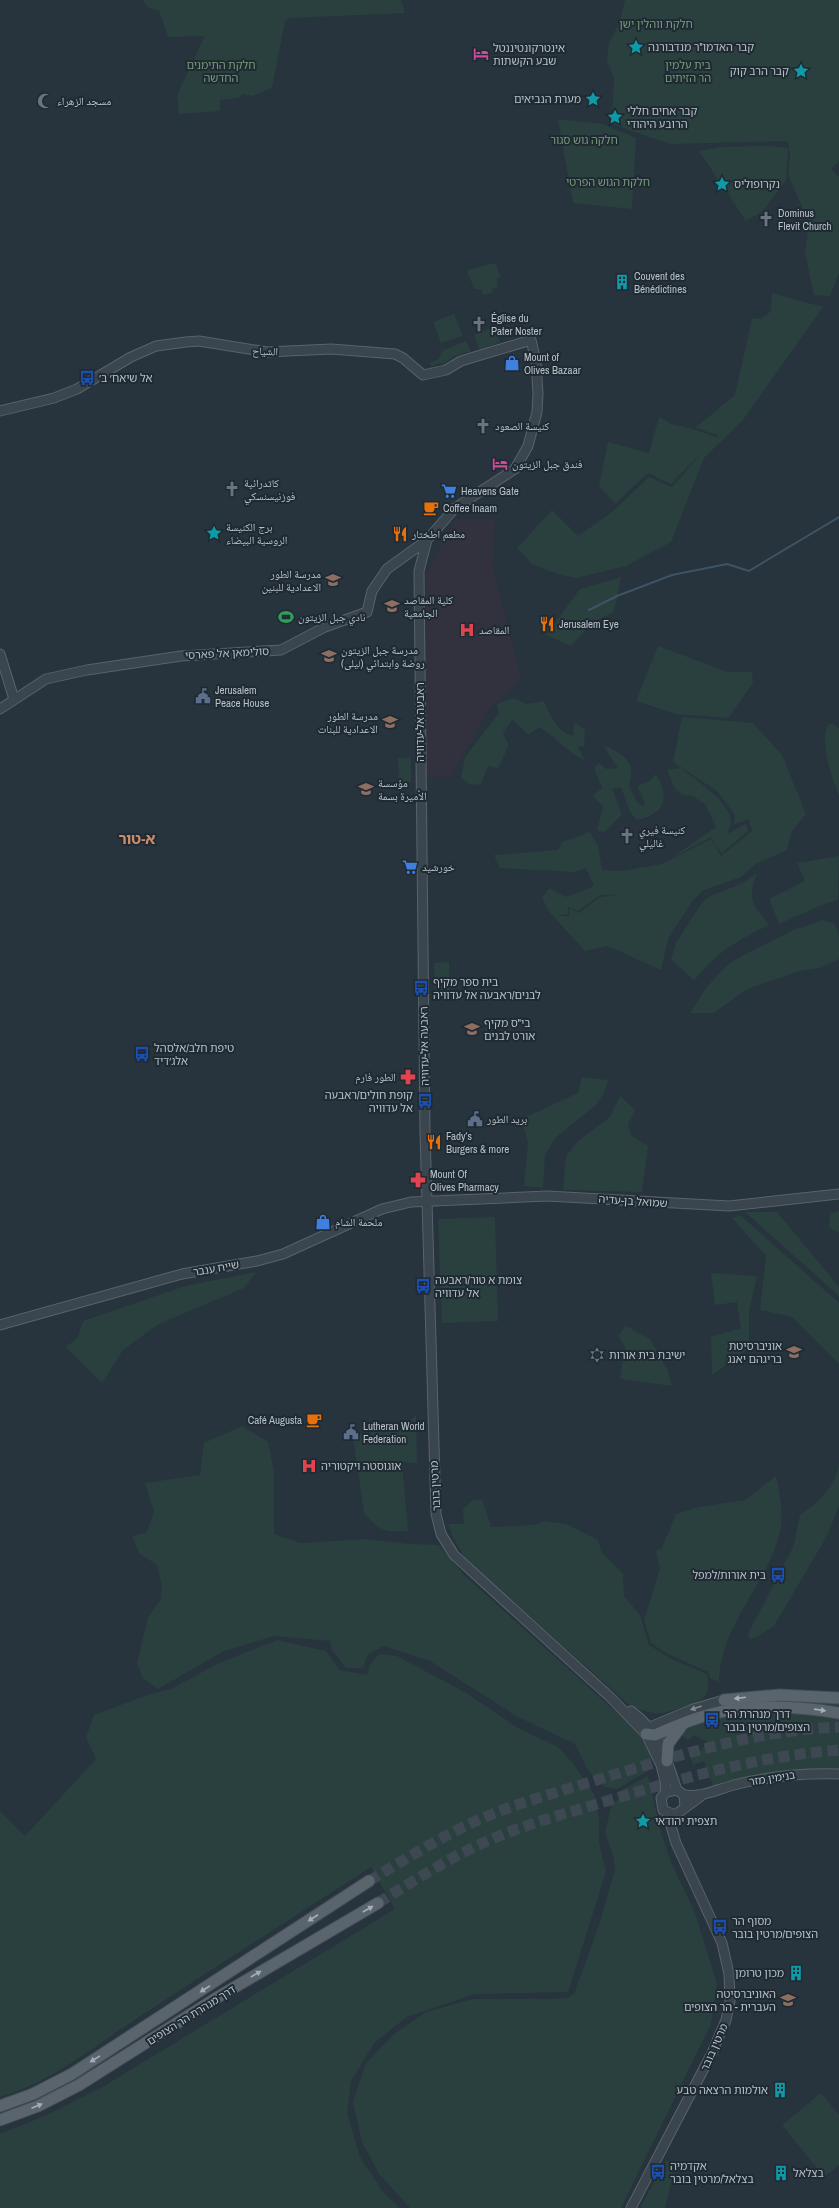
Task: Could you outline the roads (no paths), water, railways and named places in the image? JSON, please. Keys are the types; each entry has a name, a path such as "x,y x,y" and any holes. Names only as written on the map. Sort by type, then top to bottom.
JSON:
{"main road":[{"path":"724,1700 779,1695 839,1698"},
{"path":"650,1732 725,1711 748,1708 775,1707 839,1713"},
{"path":"667,1761 667,1748 670,1740 685,1722"},
{"name":"דרך מנהרת הר הצופים","path":"0,2106 33,2094 72,2074 369,1881"},
{"name":"דרך מנהרת הר הצופים","path":"0,2120 38,2106 79,2086 218,1997 378,1902"}],"street":[{"name":"الشياح","path":"0,411 54,398 77,389 131,357 156,346 199,341 268,352 331,349 395,354 403,358 423,375 446,370 461,361 531,340"},
{"name":"ראבעה אל-עדוויה","path":"426,1201 420,861 419,570 427,540 455,508 515,469 528,446 537,412 538,394 536,361 531,340"},
{"name":"סולימאן אל פארסי","path":"14,699 46,679 87,670 181,656 281,650 325,627 367,612 372,591 387,569 427,540"},
{"path":"0,654 14,699 0,709"},
{"name":"שמואל בן-עדיה","path":"426,1201 547,1196 729,1206 839,1194"},
{"name":"שייח ענבר","path":"0,1325 182,1274 257,1261 283,1254 382,1209 411,1202 426,1201"},
{"name":"מרטין בובר","path":"426,1201 434,1496 436,1514 441,1534 448,1548 461,1562 650,1732 666,1781 666,1792 660,1802 667,1813 676,1843 722,1943 729,1974 730,2000 726,2020 712,2053 630,2208"},
{"name":"מרטין בובר","path":"610,1697 637,1716 650,1732 667,1761 680,1792 682,1810 677,1832 682,1854"},
{"path":"637,1716 654,1719 669,1718 724,1700"},
{"path":"650,1732 669,1718"},
{"name":"בנימין מזר","path":"682,1810 694,1799 707,1793 737,1784 788,1775 839,1774"},
{"name":"בנימין מזר","path":"666,1792 707,1793"},
{"path":"667,1813 682,1810"}],"waterway":[{"path":"589,610 617,596 672,575 727,564 749,571 839,517"}],"tunnel":[{"path":"369,1881 454,1832 483,1818 528,1801 661,1761 749,1738 809,1729 839,1727"},
{"path":"378,1903 463,1853 506,1833 534,1823 664,1784 722,1769 780,1757 839,1750"}],"place":[{"name":"קבר האדמו\"ר מנדבורנה","path":"636,47"},
{"name":"אינטרקונטיננטל שבע הקשתות","path":"481,54"},
{"name":"קבר הרב קוק","path":"801,71"},
{"name":"מערת הנביאים","path":"593,99"},
{"name":"مسجد الزهراء","path":"45,101"},
{"name":"קבר אחים חללי הרובע היהודי","path":"615,117"},
{"name":"נקרופוליס","path":"722,184"},
{"name":"Dominus Flevit Church","path":"766,219"},
{"name":"Couvent des Bénédictines","path":"622,282"},
{"name":"Église du Pater Noster","path":"479,324"},
{"name":"Mount of Olives Bazaar","path":"512,363"},
{"name":"אל שיאח׳ ב׳","path":"87,378"},
{"name":"كنيسة الصعود","path":"483,426"},
{"name":"فندق جبل الزيتون","path":"500,464"},
{"name":"كاتدرائية فوزنيسنسكي","path":"232,489"},
{"name":"Heavens Gate","path":"449,491"},
{"name":"Coffee Inaam","path":"431,508"},
{"name":"برج الكنيسة الروسية البيضاء","path":"214,533"},
{"name":"مطعم اطختار","path":"400,534"},
{"name":"مدرسة الطور الاعدادية للبنين","path":"333,580"},
{"name":"كلية المقاصد الجامعية","path":"392,606"},
{"name":"نادي جبل الزيتون","path":"286,617"},
{"name":"Jerusalem Eye","path":"547,624"},
{"name":"المقاصد","path":"467,630"},
{"name":"مدرسة جبل الزيتون (ليلى) روضة وابتدائي","path":"329,656"},
{"name":"Jerusalem Peace House","path":"203,696"},
{"name":"مدرسة الطور الاعدادية للبنات","path":"390,722"},
{"name":"مؤسسة الأميرة بسمة","path":"366,789"},
{"name":"كنيسة فيري غاليلي","path":"627,836"},
{"name":"خورشيد","path":"410,867"},
{"name":"בית ספר מקיף לבנים/ראבעה אל עדוויה","path":"421,988"},
{"name":"בי\"ס מקיף אורט לבנים","path":"472,1029"},
{"name":"טיפת חלב/אלסהל אלג׳דיד","path":"142,1054"},
{"name":"الطور فارم","path":"408,1077"},
{"name":"קופת חולים/ראבעה אל עדוויה","path":"425,1101"},
{"name":"بريد الطور","path":"475,1119"},
{"name":"Fady‘s Burgers & more","path":"434,1142"},
{"name":"Mount Of Olives Pharmacy","path":"418,1180"},
{"name":"ملحمة الشام","path":"323,1222"},
{"name":"צומת א טור/ראבעה אל עדוויה","path":"423,1286"},
{"name":"אוניברסיטת בריגהם יאנג","path":"794,1352"},
{"name":"ישיבת בית אורות","path":"597,1355"},
{"name":"Café Augusta","path":"314,1420"},
{"name":"Lutheran World Federation","path":"351,1432"},
{"name":"אוגוסטה ויקטוריה","path":"309,1466"},
{"name":"בית אורות/למפל","path":"778,1575"},
{"name":"דרך מנהרת הר הצופים/מרטין בובר","path":"712,1720"},
{"name":"תצפית יהודאי","path":"643,1821"},
{"name":"מסוף הר הצופים/מרטין בובר","path":"720,1927"},
{"name":"מכון טרומן","path":"796,1973"},
{"name":"האוניברסיטה העברית - הר הצופים","path":"788,2000"},
{"name":"אולמות הרצאה טבע","path":"780,2090"},
{"name":"אקדמיה בצלאל/מרטין בובר","path":"658,2172"},
{"name":"בצלאל","path":"781,2173"}],"district":[{"name":"א-טור","path":"137,839"}],"park label":[{"name":"חלקת ווהלין ישן","path":"656,24"},
{"name":"חלקת התימנים החדשה","path":"221,71"},
{"name":"בית עלמין הר הזיתים","path":"688,71"},
{"name":"חלקה גוש סגור","path":"584,140"},
{"name":"חלקת הגוש הפרטי","path":"608,182"}]}
